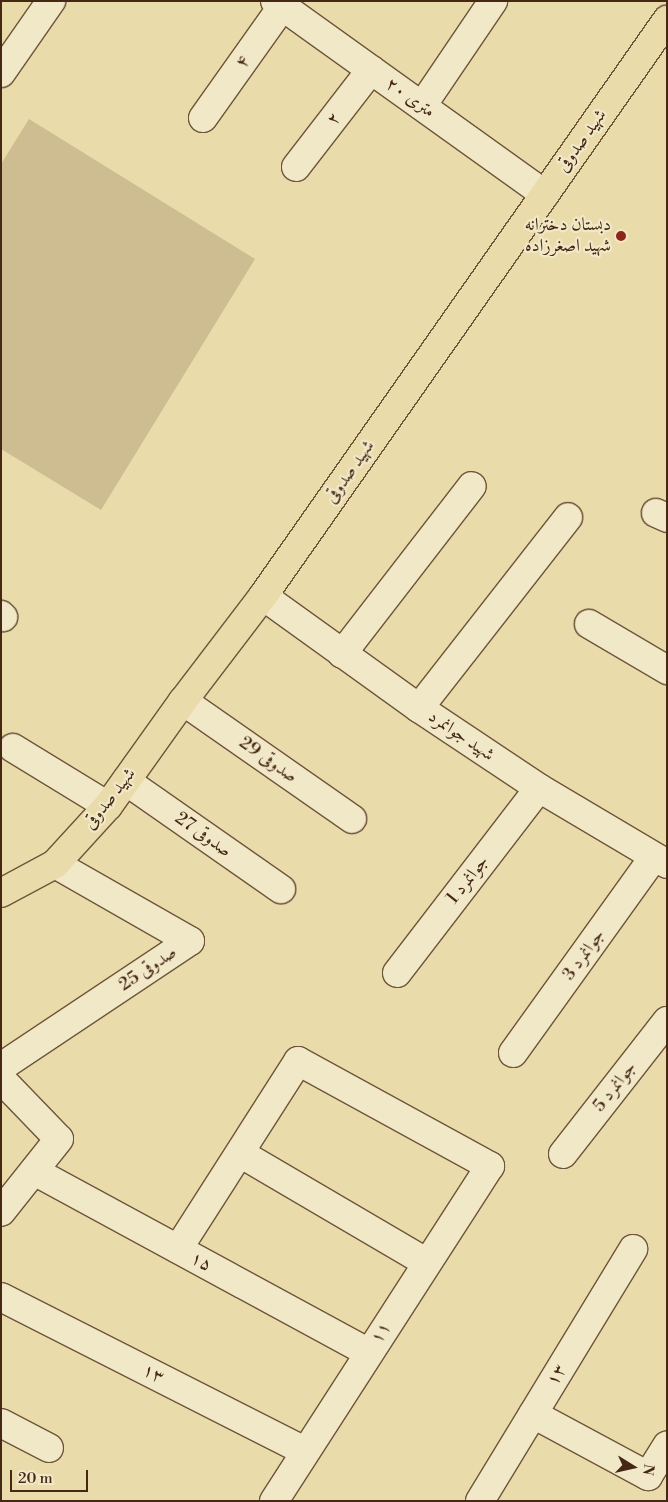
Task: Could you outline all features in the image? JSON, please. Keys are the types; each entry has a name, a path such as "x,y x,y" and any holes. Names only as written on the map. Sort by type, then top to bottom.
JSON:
{"main road":[{"name":"شهید صدوقی","path":"1,893 55,864 108,806 183,701 263,596 667,20"}],"street":[{"path":"1,73 51,1"},
{"path":"422,106 493,1"},
{"name":"۲۰ متری","path":"278,4 545,194"},
{"name":"۴","path":"203,118 278,4"},
{"name":"۲","path":"296,168 371,70"},
{"path":"342,654 472,486"},
{"path":"419,708 568,517"},
{"name":"شهید جوانمرد","path":"263,596 419,708 539,788 661,861"},
{"path":"589,624 667,670"},
{"name":"صدوقی 29","path":"183,701 352,819"},
{"path":"13,748 108,806"},
{"name":"صدوقی 27","path":"126,781 281,888"},
{"name":"جوانمرد 1","path":"397,973 539,788"},
{"name":"جوانمرد 3","path":"513,1053 661,861"},
{"name":"صدوقی 25","path":"1,1066 190,941 55,864"},
{"name":"جوانمرد 5","path":"563,1154 667,1021"},
{"name":"۱۱","path":"240,1152 298,1061 490,1166 426,1262 274,1501"},
{"path":"1,1079 59,1139 2,1210"},
{"path":"178,1249 240,1152 426,1262"},
{"name":"۱۵","path":"34,1171 369,1353"},
{"name":"۱۳","path":"480,1501 633,1249"},
{"name":"۱۳","path":"1,1297 305,1451"},
{"path":"533,1414 648,1476 667,1446"},
{"path":"1,1423 49,1448"}],"shaded area":[{"path":"29,119 255,259 101,510 1,449 1,164"}],"place":[{"name":"دبستان دخترانه شهید اصغرزاده","path":"621,236"}]}
